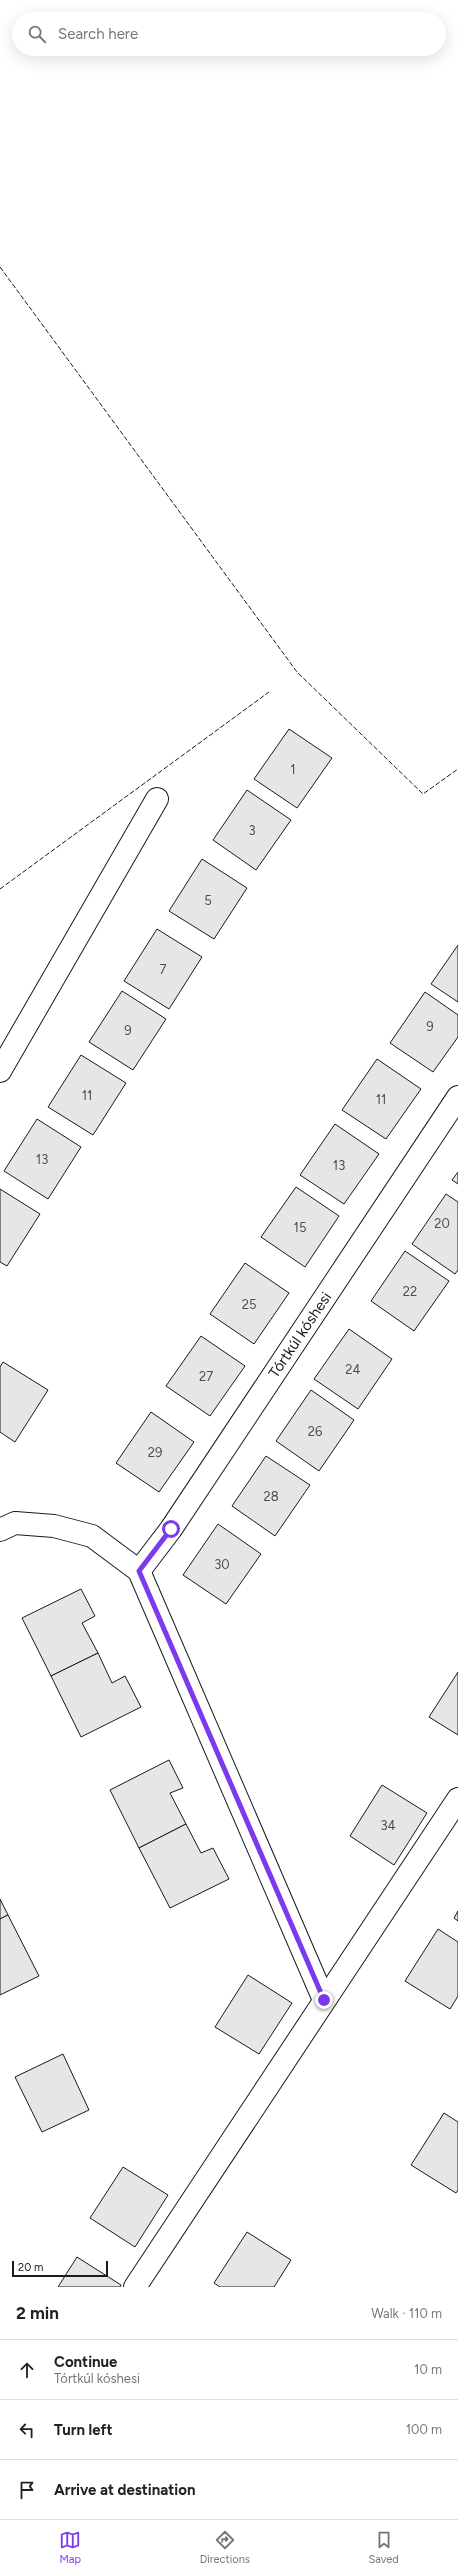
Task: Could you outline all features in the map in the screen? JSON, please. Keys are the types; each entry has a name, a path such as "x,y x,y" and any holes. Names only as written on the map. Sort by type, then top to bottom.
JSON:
{"street":[{"path":"0,1071 157,799"},
{"name":"Tórtkúl kóshesi","path":"139,1571 171,1529 458,1097"},
{"path":"0,1530 16,1523 38,1524 54,1526 92,1536 139,1571 324,2000"},
{"path":"135,2287 458,1799"}],"building":[{"path":"289,729 332,758 297,808 254,779"},
{"path":"247,790 291,820 256,870 213,840"},
{"path":"202,859 247,888 214,939 169,911"},
{"path":"157,929 202,957 169,1009 124,981"},
{"path":"458,945 458,1002 431,984"},
{"path":"122,991 166,1019 133,1070 89,1042"},
{"path":"425,992 458,1015 458,1037 433,1072 390,1043"},
{"path":"81,1055 126,1083 93,1135 48,1107"},
{"path":"377,1059 421,1089 386,1139 342,1110"},
{"path":"37,1119 81,1147 48,1199 4,1171"},
{"path":"335,1124 379,1154 344,1204 300,1175"},
{"path":"458,1172 458,1184 452,1180"},
{"path":"296,1187 339,1216 305,1267 261,1237"},
{"path":"0,1189 40,1214 7,1266 0,1262"},
{"path":"446,1194 458,1202 458,1270 455,1274 412,1244"},
{"path":"405,1251 449,1281 414,1331 371,1301"},
{"path":"245,1263 289,1293 254,1344 210,1314"},
{"path":"349,1329 392,1359 358,1409 314,1379"},
{"path":"201,1336 245,1366 210,1416 166,1386"},
{"path":"3,1362 48,1390 15,1442 0,1432 0,1367"},
{"path":"311,1390 354,1420 319,1471 276,1441"},
{"path":"151,1412 194,1442 159,1492 116,1463"},
{"path":"266,1456 310,1485 275,1536 232,1506"},
{"path":"218,1524 261,1554 226,1604 183,1575"},
{"path":"81,1589 95,1616 82,1623 98,1653 51,1676 22,1618"},
{"path":"98,1653 112,1683 125,1676 141,1707 81,1737 51,1676"},
{"path":"458,1672 458,1735 429,1717"},
{"path":"169,1760 183,1788 170,1793 186,1824 139,1848 110,1790"},
{"path":"382,1785 427,1813 394,1865 350,1836"},
{"path":"186,1824 201,1853 213,1848 229,1879 170,1908 139,1848"},
{"path":"0,1899 8,1915 0,1919"},
{"path":"458,1911 458,1921 454,1918"},
{"path":"8,1915 39,1976 0,1995 0,1919"},
{"path":"438,1929 458,1942 458,1996 450,2009 405,1981"},
{"path":"248,1975 292,2003 259,2054 215,2027"},
{"path":"63,2054 89,2110 42,2132 15,2077"},
{"path":"444,2113 458,2122 458,2190 456,2193 411,2165"},
{"path":"123,2167 168,2195 135,2247 90,2218"},
{"path":"247,2232 291,2260 274,2287 220,2287 214,2283"},
{"path":"77,2257 121,2285 120,2287 58,2287"}],"fence":[{"path":"0,267 297,672 423,794 458,769"},
{"path":"0,889 269,692"}],"route":[{"path":"171,1529 139,1571 324,2000"}]}
